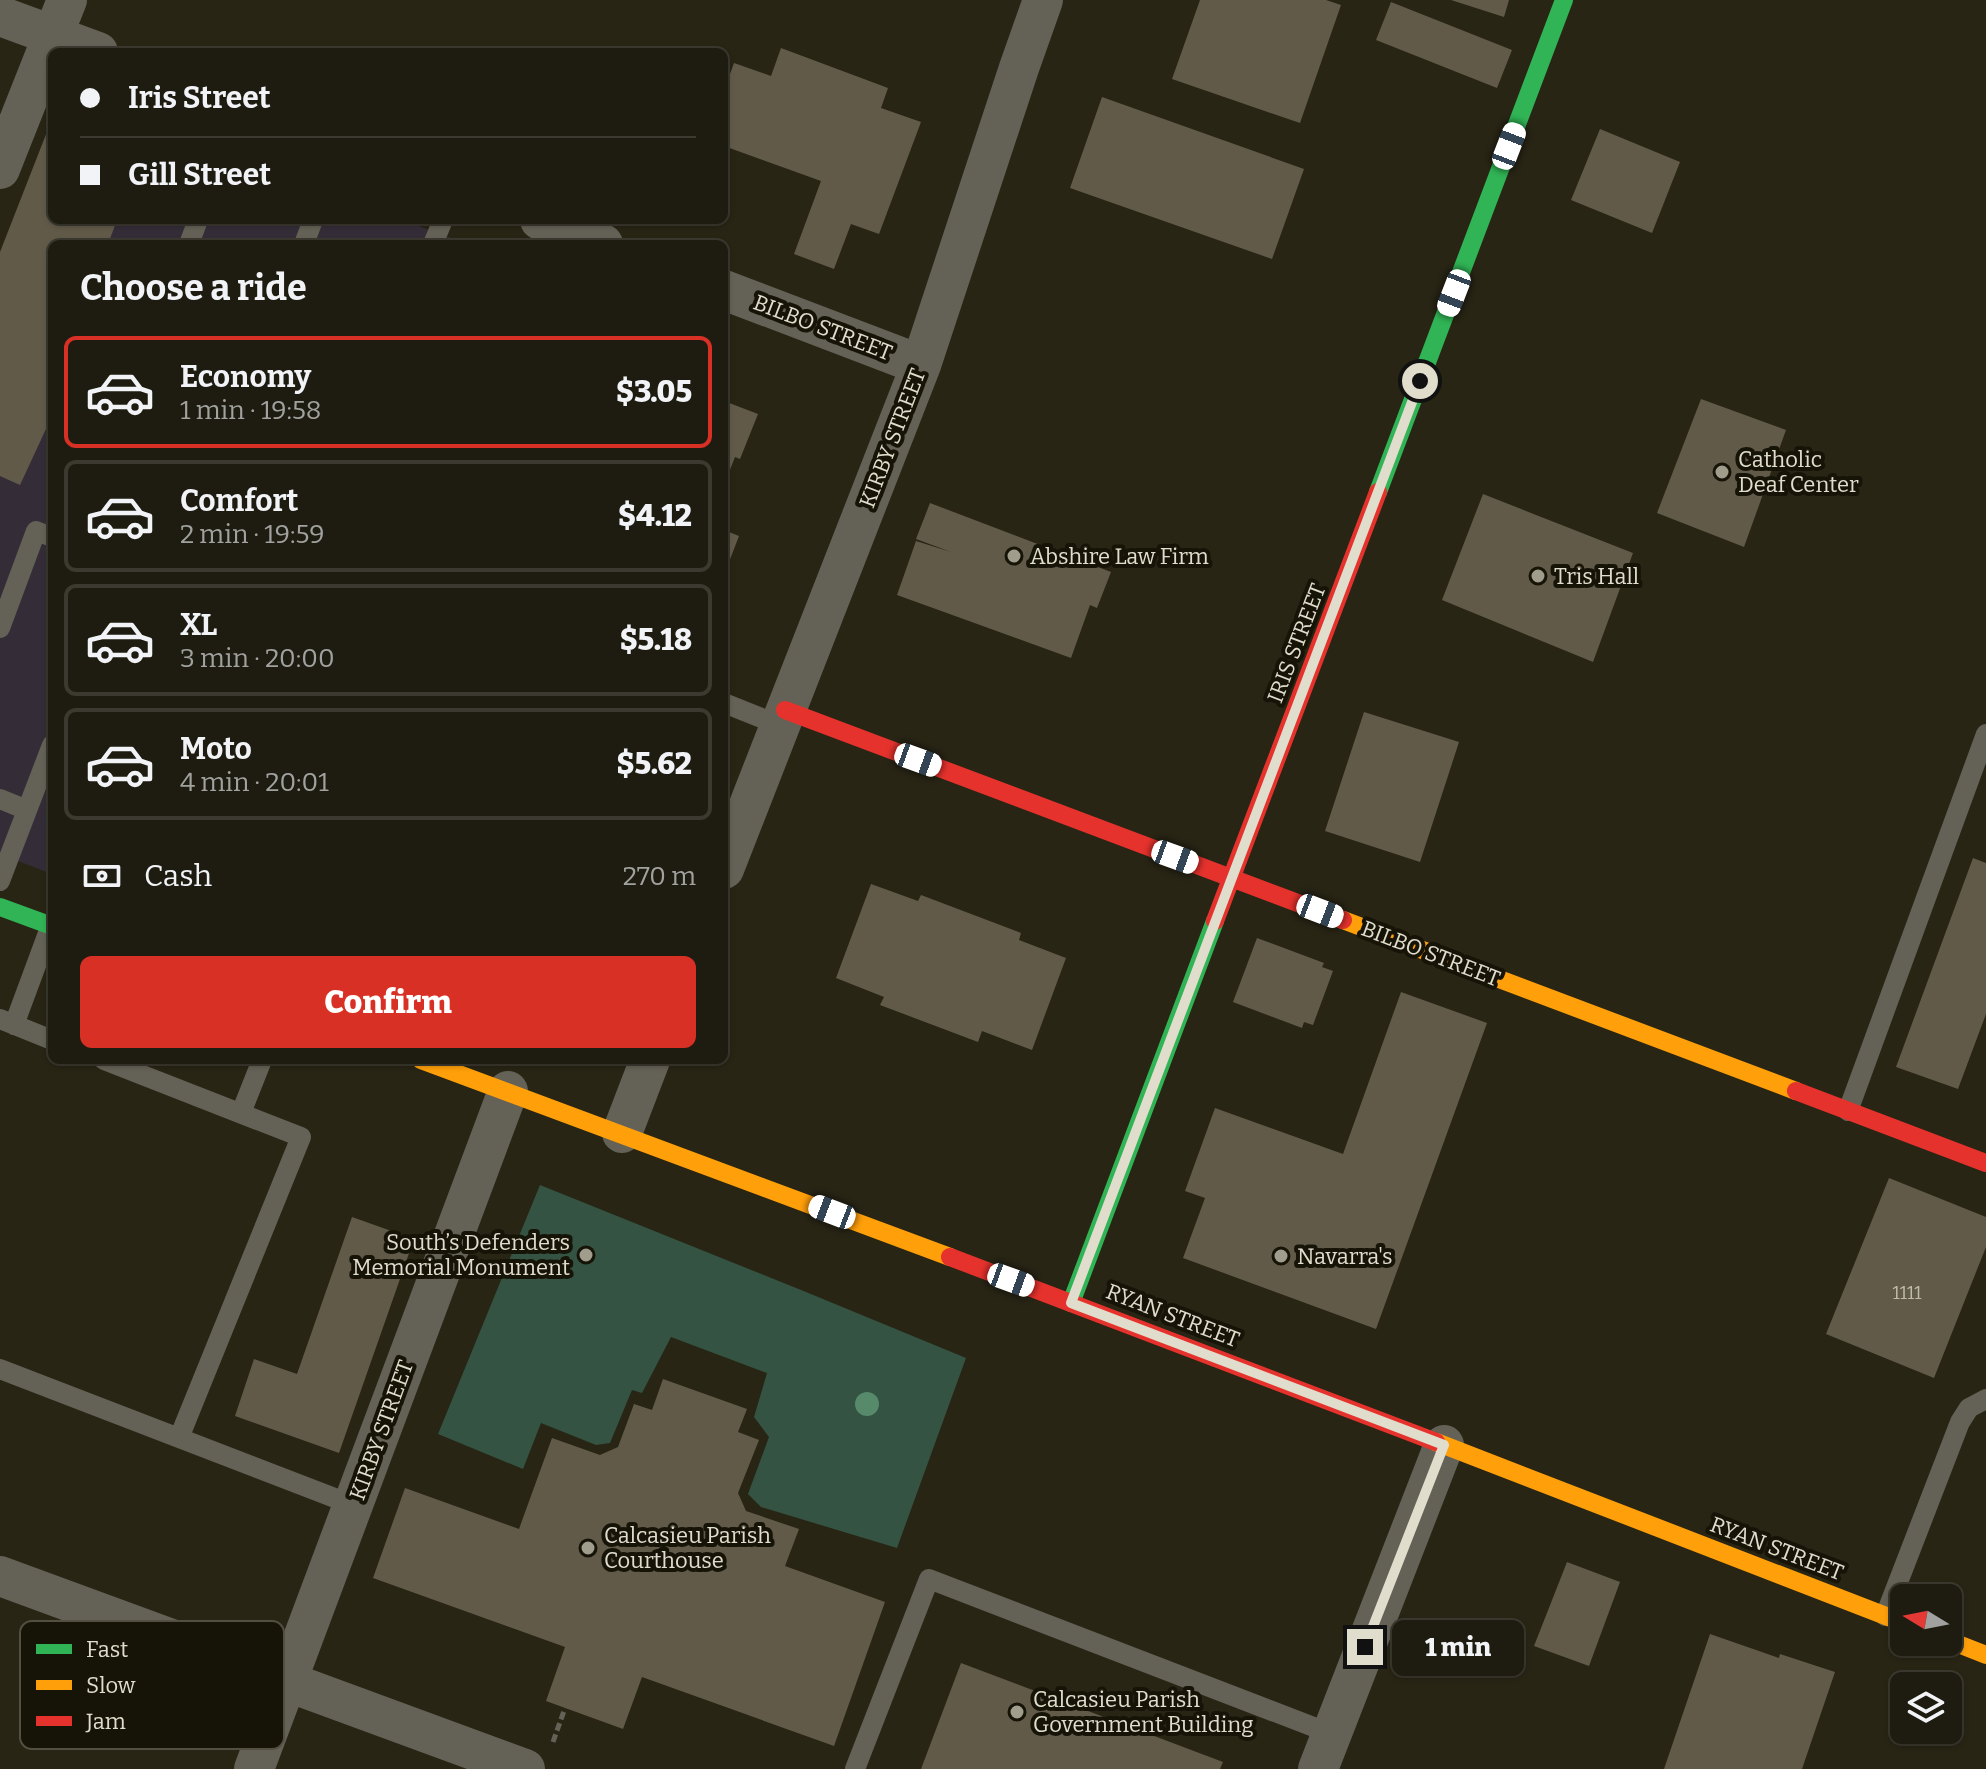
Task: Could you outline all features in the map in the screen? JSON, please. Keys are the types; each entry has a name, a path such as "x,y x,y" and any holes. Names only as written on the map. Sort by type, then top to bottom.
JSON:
{"street":[{"name":"KIRBY STREET","path":"728,859 921,365 1043,0"},
{"name":"IRIS STREET","path":"1071,1303 1564,0"},
{"path":"0,16 60,17 94,48"},
{"path":"0,169 60,17"},
{"path":"547,230 587,240"},
{"name":"BILBO STREET","path":"728,292 921,365"},
{"name":"BILBO STREET","path":"782,717 1233,878 1986,1163"},
{"path":"0,907 48,924"},
{"name":"RYAN STREET","path":"432,1064 1071,1303 1890,1618"},
{"path":"622,1133 648,1064"},
{"name":"KIRBY STREET","path":"284,1691 508,1091"},
{"path":"1325,1751 1444,1445"},
{"path":"0,1576 121,1621"},
{"path":"1962,1646 1986,1655"},
{"path":"284,1682 525,1769"},
{"name":"KIRBY STREET","path":"254,1769 262,1749"}],"lane":[{"path":"0,628 36,531 48,536"},
{"path":"728,704 782,717"},
{"path":"1848,1111 1986,734"},
{"path":"0,881 48,755"},
{"path":"0,799 27,810"},
{"path":"48,932 7,1022 48,1038"},
{"path":"114,1064 301,1137 179,1438"},
{"path":"241,1113 260,1064"},
{"path":"0,1369 353,1505"},
{"path":"1907,1584 1960,1422 1969,1408 1986,1399"},
{"path":"855,1769 929,1579 1325,1751"}],"shaded area":[{"path":"48,223 413,224 457,240 48,240 48,872 0,854 0,256"}],"green space":[{"path":"540,1185 966,1358 897,1548 761,1507 748,1494 769,1437 754,1417 767,1373 671,1337 642,1393 632,1390 610,1443 596,1445 541,1423 523,1469 438,1434"}],"building":[{"path":"1200,0 1326,0 1341,5 1300,123 1172,79"},
{"path":"1451,0 1509,0 1504,17"},
{"path":"1391,2 1512,50 1497,88 1376,40"},
{"path":"781,48 888,88 881,108 921,122 879,234 851,224 834,269 794,254 821,181 728,147 728,79 734,63 771,76"},
{"path":"1102,97 1304,169 1272,259 1070,188"},
{"path":"48,129 48,224 116,224 110,240 48,240 48,425 20,485 0,476 0,252"},
{"path":"1600,129 1680,162 1652,233 1571,200"},
{"name":"Catholic Deaf Center","path":"1701,399 1786,430 1744,547 1657,513"},
{"path":"728,403 758,414 740,459 735,457 728,475"},
{"name":"Tris Hall","path":"1483,494 1633,553 1593,662 1442,600"},
{"path":"930,503 1111,572 1097,608 1090,605 1071,658 897,595 916,541 951,552 916,539"},
{"path":"728,532 739,536 728,565"},
{"path":"1364,712 1459,742 1420,862 1325,831"},
{"path":"1973,858 1986,863 1986,1014 1958,1089 1896,1067"},
{"path":"871,884 918,901 921,895 1021,933 1019,940 1066,958 1032,1050 982,1031 978,1042 880,1005 884,997 836,978"},
{"path":"1257,938 1324,963 1322,967 1333,971 1313,1025 1304,1022 1302,1028 1233,1002"},
{"path":"1401,992 1487,1023 1376,1329 1183,1258 1205,1198 1185,1191 1215,1108 1343,1154"},
{"path":"1889,1178 1986,1217 1986,1247 1934,1378 1826,1334"},
{"path":"352,1217 414,1239 339,1453 235,1416 254,1359 297,1374"},
{"name":"Calcasieu Parish Courthouse","path":"663,1379 747,1409 738,1432 759,1440 738,1493 746,1511 799,1529 785,1566 885,1602 834,1746 642,1677 623,1729 546,1701 565,1647 373,1578 405,1488 519,1529 552,1438 600,1455 618,1447 634,1404 652,1410"},
{"path":"1567,1562 1620,1582 1589,1666 1534,1646"},
{"path":"1710,1634 1779,1658 1780,1654 1835,1672 1802,1769 1664,1769"},
{"name":"Calcasieu Parish Government Building","path":"961,1663 1223,1762 1220,1769 921,1769"}],"traffic: fast":[{"path":"1378,492 1564,0"},
{"path":"0,907 48,925"},
{"path":"1071,1303 1215,921"}],"traffic: slow":[{"path":"1343,920 1796,1091"},
{"path":"432,1064 950,1257"},
{"path":"1436,1442 1890,1618"},
{"path":"1962,1646 1986,1655"}],"traffic: jam":[{"path":"1215,921 1378,492"},
{"path":"785,710 1343,920"},
{"path":"1796,1091 1986,1163"},
{"path":"950,1257 1436,1442"}],"place":[{"name":"Catholic Deaf Center","path":"1722,472"},
{"name":"Abshire Law Firm","path":"1014,556"},
{"name":"Tris Hall","path":"1538,576"},
{"name":"South’s Defenders Memorial Monument","path":"586,1255"},
{"name":"Navarra's","path":"1281,1256"},
{"name":"Calcasieu Parish Courthouse","path":"588,1548"},
{"name":"Calcasieu Parish Government Building","path":"1017,1712"}],"route":[{"path":"1365,1647 1444,1445 1071,1303 1420,381"}]}
